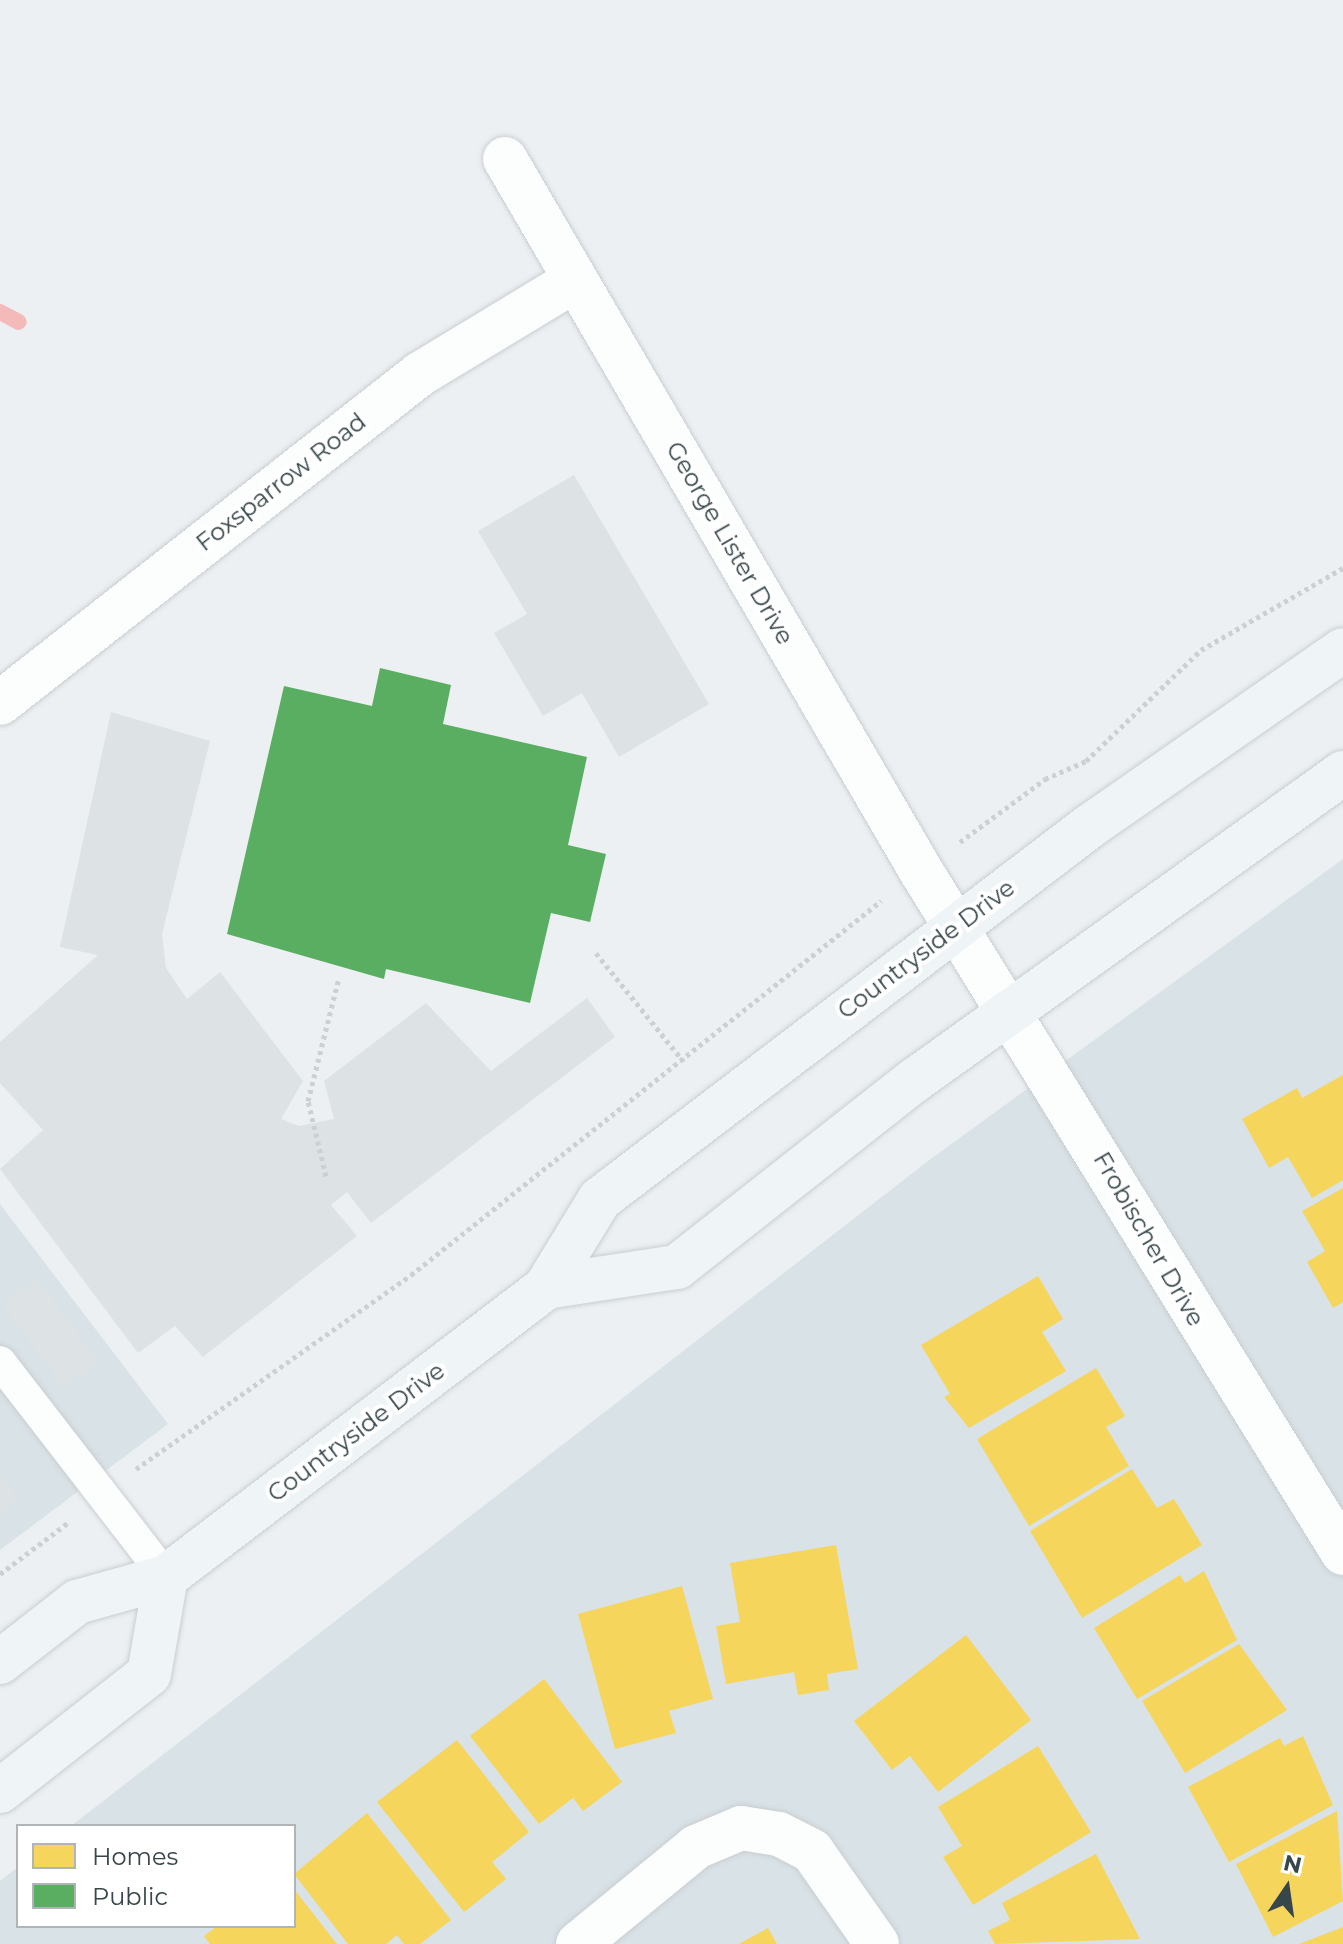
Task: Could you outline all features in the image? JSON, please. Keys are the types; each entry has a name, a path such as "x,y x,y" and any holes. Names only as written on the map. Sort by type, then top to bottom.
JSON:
{"main road":[{"name":"Countryside Drive","path":"0,1662 77,1602 166,1577 546,1287 600,1199 956,926 1343,650"},
{"name":"Countryside Drive","path":"546,1287 677,1267 1011,1011 1343,773"},
{"path":"0,1791 149,1674 166,1577"}],"street":[{"name":"George Lister Drive","path":"505,159 956,926"},
{"name":"Foxsparrow Road","path":"0,703 420,374 575,280"},
{"name":"Frobischer Drive","path":"956,926 1343,1553"},
{"path":"578,1944 696,1847 741,1828 779,1834 812,1851 877,1944"}],"lane":[{"path":"6,1381 166,1577"}],"path":[{"path":"1045,779 1086,761 1201,650 1343,568"},
{"path":"140,1466 411,1275 833,946 852,922"},
{"path":"596,953 683,1061"},
{"path":"326,1176 308,1101 339,978"},
{"path":"0,1574 59,1531"}],"shaded area":[{"path":"574,475 709,704 619,757 582,693 543,716 494,633 527,614 478,531"},
{"path":"111,712 210,741 162,934 166,968 187,999 220,972 303,1081 281,1119 299,1126 334,1119 324,1081 426,1003 491,1071 587,998 615,1037 371,1223 347,1192 331,1205 357,1236 203,1357 175,1326 138,1353 0,1169 43,1130 0,1083 0,1042 98,955 60,947"},
{"path":"1343,859 1343,1944 0,1944 0,1881 16,1869 16,1928 296,1928 296,1824 74,1824 932,1158"},
{"path":"0,1204 168,1424 0,1550"},
{"path":"37,1278 99,1362 64,1388 2,1304"},
{"path":"0,1474 17,1499 0,1511"}],"building: Homes":[{"path":"1343,1075 1343,1180 1312,1198 1288,1157 1269,1168 1242,1119 1297,1088 1302,1098"},
{"path":"1343,1188 1343,1302 1333,1308 1307,1262 1325,1251 1302,1211"},
{"path":"1038,1276 1063,1319 1042,1332 1066,1371 969,1428 944,1397 950,1394 921,1345"},
{"path":"1096,1368 1125,1416 1106,1427 1129,1466 1029,1526 977,1439"},
{"path":"1132,1469 1157,1508 1174,1499 1202,1545 1082,1618 1030,1531"},
{"path":"836,1545 858,1669 827,1674 829,1690 798,1695 794,1672 726,1684 716,1626 740,1622 730,1563"},
{"path":"1204,1571 1237,1640 1137,1699 1094,1628 1180,1575 1185,1583"},
{"path":"682,1586 713,1699 669,1711 676,1733 615,1749 578,1614"},
{"path":"966,1635 1031,1720 938,1792 910,1756 892,1770 854,1721"},
{"path":"1239,1644 1287,1710 1185,1773 1142,1701"},
{"path":"544,1679 622,1782 583,1811 573,1798 539,1824 470,1736"},
{"path":"1303,1736 1333,1805 1229,1862 1188,1787 1280,1738 1284,1746"},
{"path":"457,1740 529,1832 492,1862 506,1879 464,1912 377,1802"},
{"path":"1038,1746 1091,1832 973,1905 943,1857 962,1846 938,1807"},
{"path":"1337,1811 1343,1901 1273,1937 1236,1864"},
{"path":"367,1813 451,1920 420,1944 404,1944 397,1935 386,1944 348,1944 296,1877 296,1872"},
{"path":"1096,1854 1140,1939 995,1944 988,1931 1010,1920 1002,1903"},
{"path":"296,1892 337,1944 210,1944 204,1936 214,1928 296,1928"},
{"path":"1343,1927 1343,1944 1299,1944"},
{"path":"768,1928 777,1944 739,1944 757,1934"}],"building: Public":[{"path":"380,668 451,685 443,724 587,757 568,845 606,854 590,922 551,913 530,1003 386,969 384,979 227,934 284,686 372,706"}],"waterway":[{"path":"0,312 19,322"}]}
